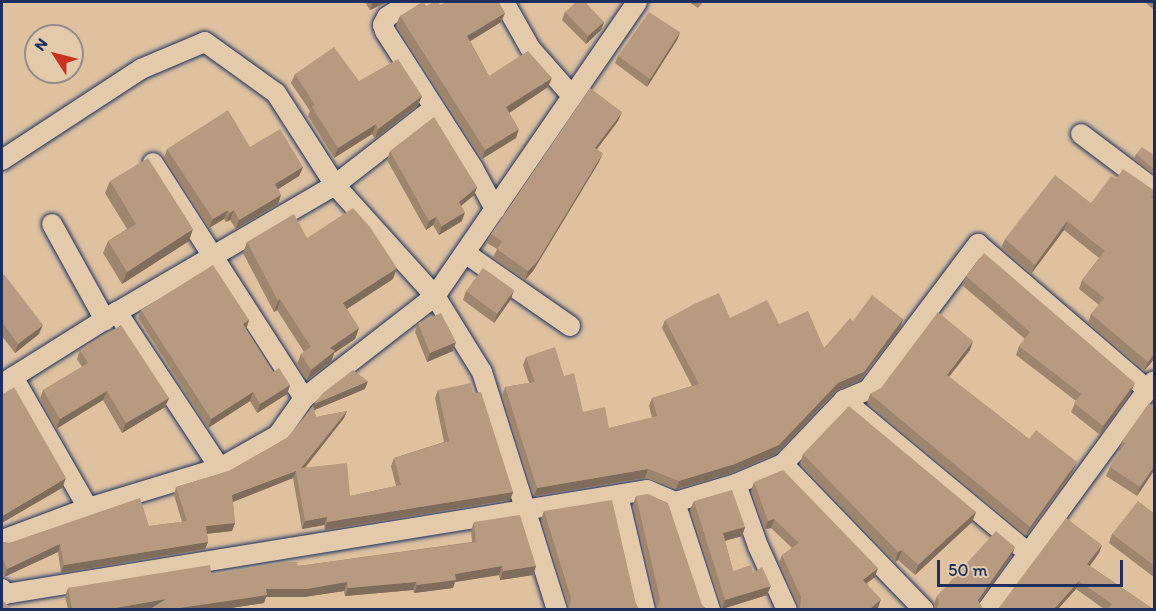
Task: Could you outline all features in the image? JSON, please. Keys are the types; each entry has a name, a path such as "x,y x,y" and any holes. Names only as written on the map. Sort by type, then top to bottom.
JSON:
{"street":[{"path":"411,2 387,17 383,25 495,209"},
{"path":"504,2 530,48 572,96"},
{"path":"2,540 88,508 220,468 278,435 304,398 435,296 637,2"},
{"path":"2,160 141,69 205,42 276,93 335,185 435,296 483,372 557,609"},
{"path":"88,508 7,381 111,316 214,258 335,185 434,108"},
{"path":"1081,134 1155,189"},
{"path":"153,163 304,398"},
{"path":"52,224 111,316 220,468"},
{"path":"2,590 5,594 647,490 675,502 736,484 783,464 844,400 868,390 978,244 1151,385 987,609"},
{"path":"465,253 570,326"},
{"path":"844,400 1028,553"},
{"path":"783,464 924,609"},
{"path":"736,484 758,546 787,609"},
{"path":"618,495 645,609"},
{"path":"675,502 710,609"}],"building":[{"path":"422,2 426,6 434,2 440,5 446,2 499,2 505,13 467,36 489,76 528,51 552,78 506,107 519,129 485,150 400,16"},
{"path":"576,2 585,2 604,22 588,36 565,12"},
{"path":"649,12 680,32 650,79 618,56"},
{"path":"334,47 359,81 398,59 422,96 378,129 376,124 338,148 312,107 315,105 295,74"},
{"path":"590,88 622,112 595,148 603,153 537,262 528,271 497,249 502,241 491,234"},
{"path":"228,110 250,147 280,129 303,167 275,184 281,195 239,220 234,210 230,213 228,210 213,219 167,149"},
{"path":"434,117 477,187 459,202 465,212 442,226 436,217 429,221 390,151"},
{"path":"1142,147 1155,156 1155,170 1136,154"},
{"path":"148,158 193,229 127,272 108,241 136,224 110,181"},
{"path":"1123,169 1155,191 1151,197 1155,200 1155,353 1148,362 1091,314 1104,298 1082,280 1105,251 1067,221 1035,265 1005,239 1055,175 1091,203 1111,176 1116,179"},
{"path":"353,208 370,227 397,268 343,303 359,328 330,348 335,351 311,370 301,354 311,347 280,299 278,301 247,242 294,214 307,238"},
{"path":"984,253 1135,383 1103,426 1074,403 1081,394 1019,346 1030,332 966,276"},
{"path":"213,265 249,320 243,324 273,372 279,368 290,385 260,404 253,392 211,419 141,310"},
{"path":"483,268 514,290 497,314 466,291"},
{"path":"4,274 43,325 18,344 2,322 2,276"},
{"path":"719,293 730,318 767,300 779,324 808,311 824,348 850,318 853,321 872,295 903,319 864,372 838,383 779,445 735,464 679,481 648,469 537,488 505,387 535,382 526,357 555,347 564,376 574,373 583,412 605,407 609,428 657,416 652,398 699,384 665,320"},
{"path":"938,312 973,341 947,375 1029,439 1036,430 1077,462 1030,527 870,394 881,388"},
{"path":"441,313 456,342 430,353 418,323"},
{"path":"121,325 169,398 126,423 107,391 60,419 43,390 88,363 80,350"},
{"path":"353,370 368,381 314,404 323,393"},
{"path":"471,383 473,393 481,392 513,492 327,522 327,517 305,521 296,471 232,495 235,523 206,526 208,542 64,565 60,544 7,569 2,556 2,542 9,543 140,498 149,526 187,521 176,487 229,471 287,438 313,406 316,417 347,411 301,468 347,463 350,496 401,485 394,458 449,441 438,390"},
{"path":"14,387 66,478 2,516 2,395"},
{"path":"1149,403 1155,407 1155,465 1140,487 1110,467 1125,443 1122,441"},
{"path":"849,406 976,512 918,565 902,550 898,552 803,454"},
{"path":"783,470 878,568 863,580 881,599 870,609 800,608 801,597 782,555 799,543 774,519 768,521 754,482"},
{"path":"732,490 745,527 723,533 733,571 751,565 753,573 762,567 771,586 725,600 694,501"},
{"path":"648,494 668,503 702,605 706,609 657,609 660,599 636,496"},
{"path":"612,500 639,609 569,609 571,598 544,511"},
{"path":"1138,501 1155,514 1155,566 1112,534"},
{"path":"520,515 536,566 503,571 502,566 455,574 456,580 417,585 416,582 348,588 347,582 307,589 266,589 267,595 173,609 150,609 166,599 110,609 72,609 68,588 210,565 211,573 216,574 282,562 297,562 298,566 476,542 474,522"},
{"path":"1066,518 1102,545 1087,564 1153,609 1108,609 1112,604 1079,581 1054,609 998,609"},
{"path":"996,531 1015,547 978,600 983,609 936,609 939,604 937,596"},
{"path":"2,600 12,609 2,609"}]}
